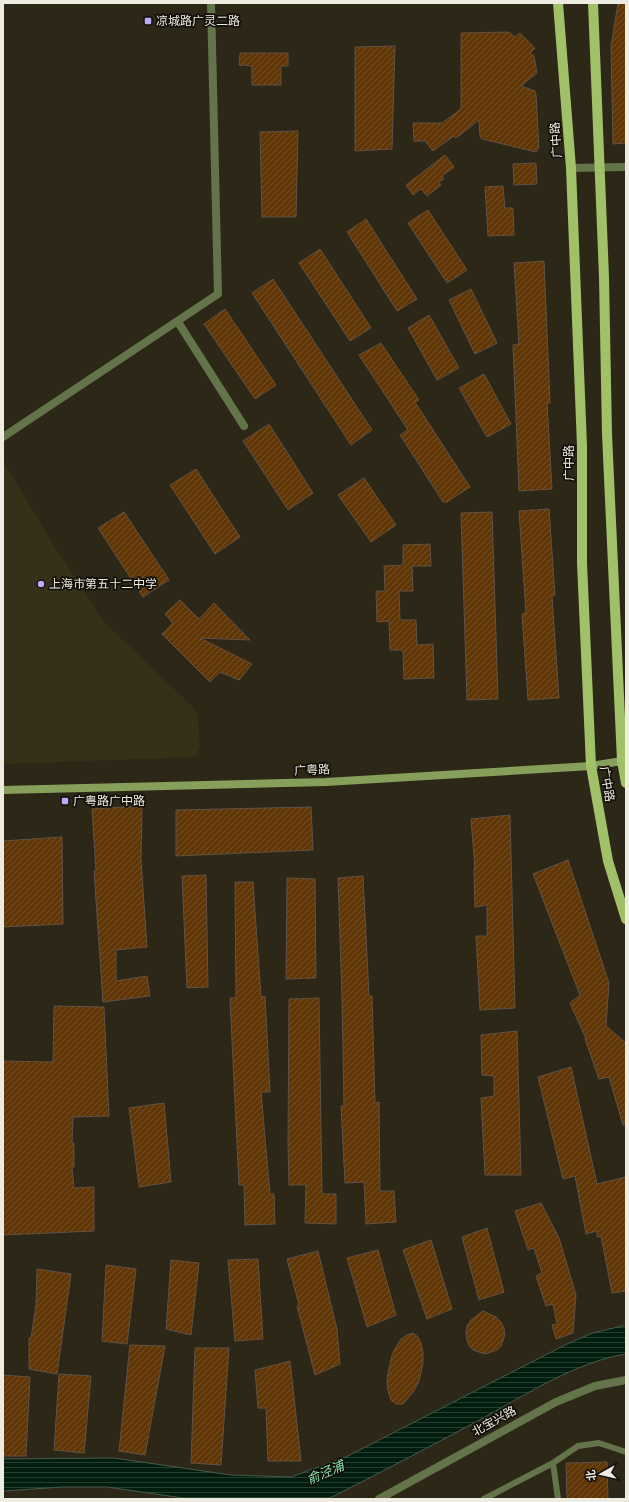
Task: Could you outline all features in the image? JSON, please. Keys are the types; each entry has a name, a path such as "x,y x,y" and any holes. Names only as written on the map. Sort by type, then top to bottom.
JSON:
{"main road":[{"name":"广中路","path":"558,3 571,168 582,446 582,563 590,766 608,861 626,919"},
{"name":"广中路","path":"593,3 604,277 607,442 626,783"},
{"name":"广粤路","path":"3,790 326,782 590,766 624,760"}],"street":[{"path":"3,437 218,294 210,3"},
{"path":"571,168 626,168"},
{"path":"178,322 244,426"},
{"name":"北宝兴路","path":"379,1499 556,1402 595,1386 626,1380"}],"lane":[{"path":"484,1499 553,1463 578,1446 599,1443 626,1452"},
{"path":"553,1463 558,1499"}],"shaded area":[{"name":"上海市第五十二中学","path":"3,460 53,544 105,623 195,709 198,718 200,747 196,757 3,764"}],"water":[{"name":"俞泾浦","path":"626,1325 626,1354 590,1364 553,1380 429,1447 326,1499 190,1499 107,1487 62,1487 3,1491 3,1459 114,1458 231,1475 291,1477 346,1457 567,1344 593,1333"}],"building":[{"path":"618,3 626,3 626,143 613,144 611,46"},
{"path":"509,32 515,37 520,33 535,48 530,53 534,56 537,73 521,86 535,91 536,95 539,147 536,152 482,139 480,136 479,120 456,138 454,136 433,151 425,141 414,141 413,123 442,123 461,109 461,33"},
{"path":"395,46 392,149 355,151 355,47"},
{"path":"240,53 288,53 288,66 281,66 281,85 252,85 252,66 239,65"},
{"path":"298,131 296,217 262,217 260,132"},
{"path":"445,155 454,167 442,176 444,179 439,182 441,185 427,196 421,189 413,195 406,185"},
{"path":"536,163 537,184 514,185 513,164"},
{"path":"503,186 505,208 513,208 514,235 488,236 485,187"},
{"path":"428,210 467,270 447,283 408,223"},
{"path":"366,219 417,299 397,311 347,232"},
{"path":"320,249 371,328 350,341 299,263"},
{"path":"544,261 550,403 547,403 552,489 519,491 513,345 519,344 514,263"},
{"path":"273,279 372,430 351,445 252,293"},
{"path":"471,289 497,343 475,354 449,300"},
{"path":"225,309 276,385 255,399 204,324"},
{"path":"429,315 459,368 437,380 408,328"},
{"path":"381,343 419,400 415,402 470,487 447,502 443,502 400,435 408,430 359,355"},
{"path":"484,374 511,424 487,437 459,388"},
{"path":"269,424 313,493 288,510 243,441"},
{"path":"196,469 240,537 215,554 170,485"},
{"path":"364,478 396,525 371,542 338,495"},
{"path":"549,509 555,595 552,596 559,698 528,700 522,614 526,613 519,511"},
{"path":"124,512 169,580 143,597 98,528"},
{"path":"492,512 498,699 467,700 461,513"},
{"path":"430,544 431,566 412,566 413,591 399,591 400,620 416,620 417,645 433,644 434,678 404,679 403,650 390,650 389,621 377,622 376,591 385,591 384,566 403,565 403,545"},
{"path":"180,600 199,619 214,603 250,640 200,638 252,664 239,680 220,672 210,682 162,634 173,623 165,614"},
{"path":"142,806 141,860 147,947 116,950 116,981 147,976 150,996 103,1002 94,871 96,871 92,809"},
{"path":"311,807 313,850 176,856 176,810"},
{"path":"510,815 515,1008 480,1010 476,936 487,936 487,905 475,907 475,868 471,819"},
{"path":"62,837 63,924 3,927 3,841"},
{"path":"568,860 609,983 606,1026 626,1043 626,1125 623,1125 609,1077 599,1079 586,1039 570,1003 580,995 533,874"},
{"path":"206,875 208,987 187,988 182,876"},
{"path":"363,876 369,996 372,996 375,1103 379,1102 380,1191 394,1191 396,1222 366,1224 364,1182 345,1183 341,1106 344,1106 338,878"},
{"path":"287,878 315,879 316,978 286,979"},
{"path":"235,882 253,882 261,997 265,996 270,1092 261,1092 270,1194 274,1194 275,1224 245,1225 244,1185 239,1185 230,998 236,998"},
{"path":"319,998 322,1194 336,1194 336,1224 305,1223 306,1185 289,1185 289,999"},
{"path":"54,1006 104,1007 109,1116 73,1117 72,1143 74,1143 74,1167 72,1167 74,1188 94,1187 94,1231 3,1235 3,1061 53,1062"},
{"path":"517,1031 521,1175 485,1175 481,1098 494,1096 494,1076 482,1075 481,1035"},
{"path":"571,1067 597,1184 626,1177 626,1291 612,1293 601,1236 597,1237 597,1231 586,1234 575,1176 563,1179 538,1077"},
{"path":"164,1103 171,1182 139,1187 129,1108"},
{"path":"541,1203 559,1238 576,1295 573,1333 556,1339 552,1325 557,1324 553,1304 546,1306 536,1276 542,1273 534,1248 528,1250 515,1211"},
{"path":"487,1228 504,1292 479,1300 462,1237"},
{"path":"431,1240 452,1309 427,1319 403,1250"},
{"path":"378,1250 396,1315 367,1327 347,1258"},
{"path":"318,1251 337,1329 340,1364 315,1375 297,1306 299,1305 287,1259"},
{"path":"258,1259 263,1339 235,1341 228,1260"},
{"path":"171,1260 199,1263 191,1335 166,1329"},
{"path":"106,1265 136,1269 127,1344 102,1341"},
{"path":"37,1269 71,1274 57,1374 29,1369 29,1338 31,1338 36,1305"},
{"path":"483,1311 496,1317 501,1322 505,1335 501,1346 497,1350 485,1354 473,1350 469,1345 466,1333 467,1326 471,1320"},
{"path":"413,1333 418,1337 421,1343 423,1353 423,1363 419,1381 414,1391 403,1404 396,1404 391,1400 387,1382 392,1355 401,1339"},
{"path":"130,1345 165,1346 145,1455 119,1451"},
{"path":"195,1348 229,1348 221,1465 191,1463"},
{"path":"290,1361 301,1461 268,1461 266,1408 258,1408 255,1370"},
{"path":"59,1374 91,1376 84,1453 54,1450"},
{"path":"3,1375 30,1377 26,1456 3,1456"},
{"path":"607,1462 608,1499 567,1499 566,1463"}],"place":[{"name":"凉城路广灵二路","path":"148,21"},
{"name":"上海市第五十二中学","path":"41,584"},
{"name":"广粤路广中路","path":"65,801"}]}
